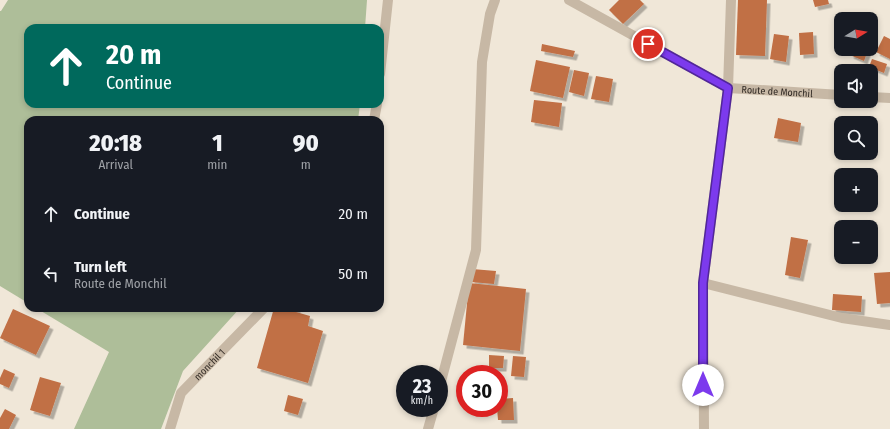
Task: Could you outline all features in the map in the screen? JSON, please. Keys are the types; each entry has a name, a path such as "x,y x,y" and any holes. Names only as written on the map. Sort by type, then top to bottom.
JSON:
{"street":[{"path":"384,37 388,0"},
{"path":"445,365 476,250 482,62 490,14 495,0"},
{"name":"Route de Monchil","path":"569,0 728,88 834,95"},
{"path":"704,429 703,283 728,88 731,0"},
{"path":"878,97 890,98"},
{"path":"703,283 842,318 890,325"},
{"name":"monchil 1","path":"170,429 180,393 260,312"},
{"path":"428,429 431,417"}],"green space":[{"path":"8,0 367,0 365,24 24,24 24,108 360,108 358,116 24,116 24,301 0,286 1,11"},
{"path":"43,312 236,312 183,371 161,429 74,429 109,352"}],"building":[{"path":"619,0 640,0 644,4 623,24 609,10"},
{"path":"738,0 767,0 765,56 736,55"},
{"path":"813,0 828,0 829,4 815,7"},
{"path":"813,32 814,54 800,55 799,33"},
{"path":"774,34 789,36 786,62 770,59"},
{"path":"884,36 890,39 890,59 878,53 878,48"},
{"path":"542,44 575,51 573,57 541,51"},
{"path":"852,56 866,56 864,61"},
{"path":"872,59 887,64 884,73 878,71 878,64 870,64"},
{"path":"536,60 570,67 563,98 530,91"},
{"path":"574,70 589,73 584,96 569,92"},
{"path":"596,76 613,79 609,102 591,99"},
{"path":"534,100 562,103 559,127 531,122"},
{"path":"778,118 801,123 798,142 774,138"},
{"path":"791,237 808,240 800,278 785,275"},
{"path":"472,269 496,271 494,284 471,282"},
{"path":"890,272 890,303 877,304 874,273"},
{"path":"469,283 526,289 520,351 463,345"},
{"path":"833,294 862,296 861,312 832,310"},
{"path":"13,309 50,326 36,355 0,338"},
{"path":"273,312 296,312 310,316 308,326 323,331 308,383 257,368"},
{"path":"489,355 504,356 503,365 489,365"},
{"path":"513,356 526,357 524,377 511,376"},
{"path":"4,369 15,374 9,388 0,384 0,378"},
{"path":"40,377 61,383 50,416 30,410"},
{"path":"288,395 303,399 298,415 284,411"},
{"path":"508,398 513,398 514,420 498,420 498,417 508,417"},
{"path":"5,409 16,415 9,429 0,429 0,418"}],"route":[{"path":"648,44 728,88 703,283 703,385"}]}
